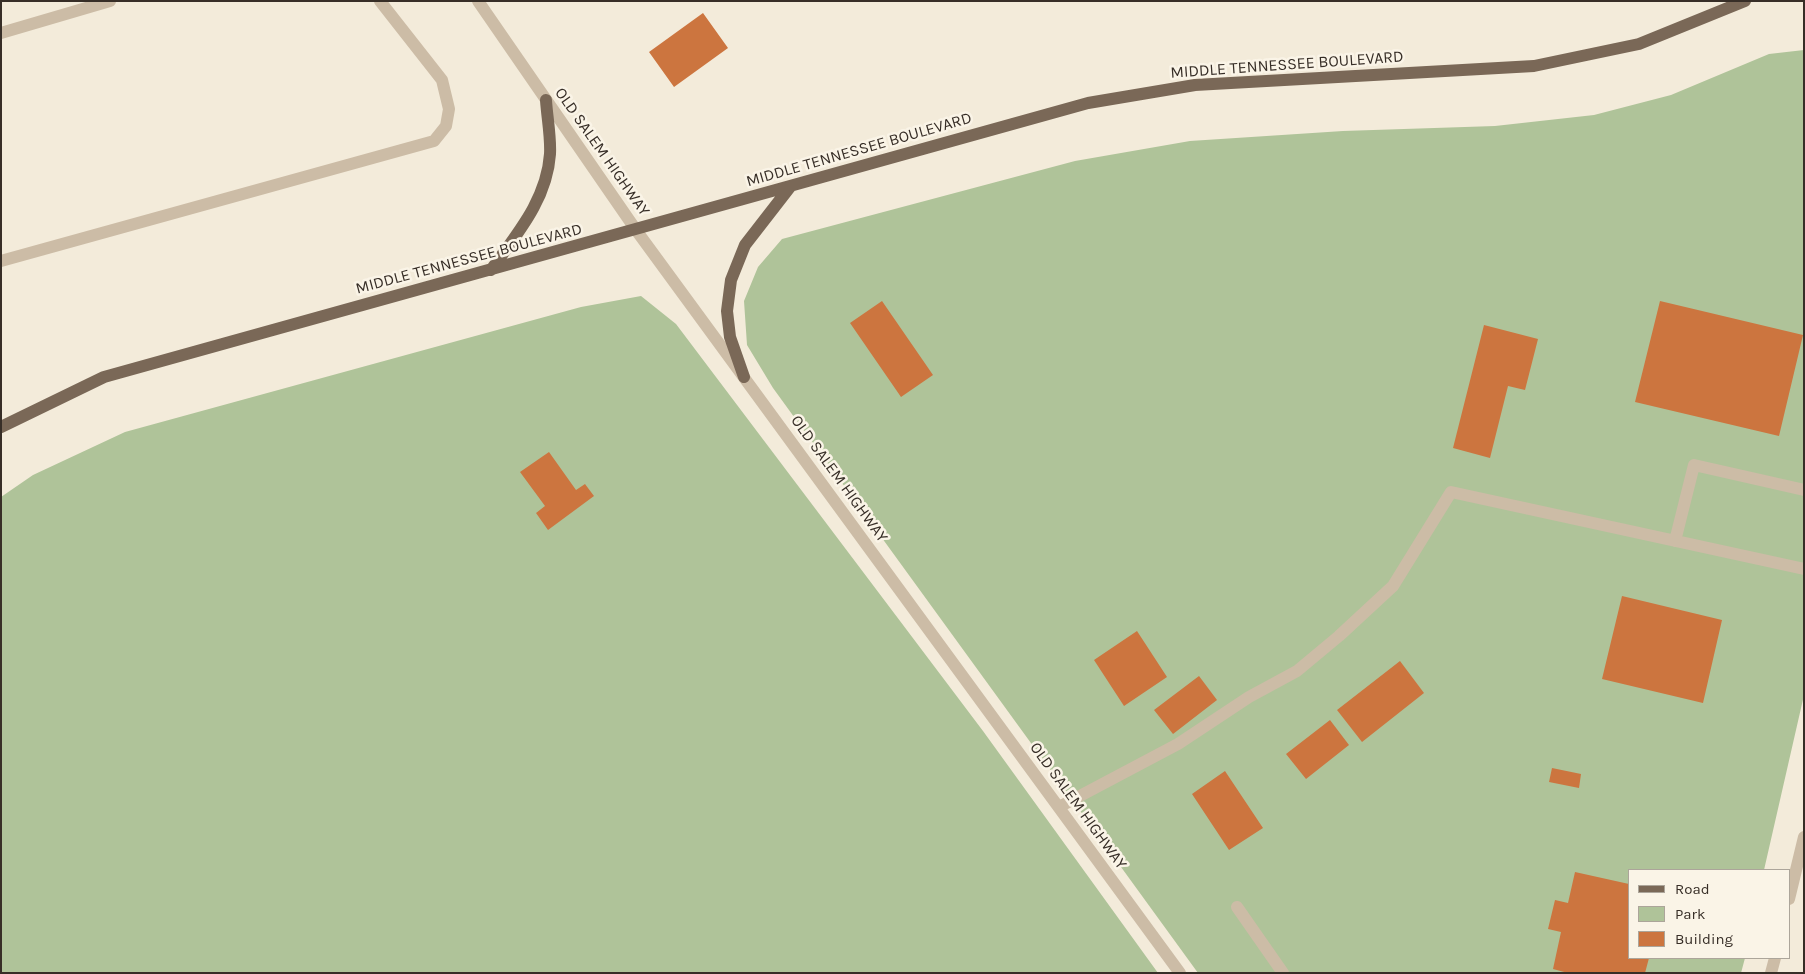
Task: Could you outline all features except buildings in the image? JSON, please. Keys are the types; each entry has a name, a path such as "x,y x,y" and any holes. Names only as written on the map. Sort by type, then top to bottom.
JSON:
{"main road":[{"name":"MIDDLE TENNESSEE BOULEVARD","path":"1,427 104,377 1088,103 1195,85 1534,66 1639,44 1745,1"},
{"path":"491,270 530,215 540,194 550,153 546,100"},
{"path":"744,377 730,337 727,311 731,280 744,245 790,187"}],"street":[{"path":"1,33 110,1"},
{"path":"1,261 434,142 446,126 449,109 442,80 380,1"},
{"name":"OLD SALEM HIGHWAY","path":"478,1 636,230 1180,973"},
{"path":"1675,541 1694,465 1804,490"},
{"path":"1059,807 1178,744 1249,697 1297,671 1340,636 1393,586 1451,492 1804,569"},
{"path":"1790,895 1804,837"},
{"path":"1237,907 1282,973"},
{"path":"1771,973 1774,959"}],"green space":[{"path":"1804,50 1804,695 1764,869 1628,869 1628,959 1745,959 1741,973 1198,973 773,388 747,345 744,301 758,267 782,239 1075,161 1190,141 1343,131 1495,126 1594,115 1671,95 1769,54"},
{"path":"641,296 676,324 983,731 1158,973 1,973 1,497 33,475 125,432 581,307"}]}
